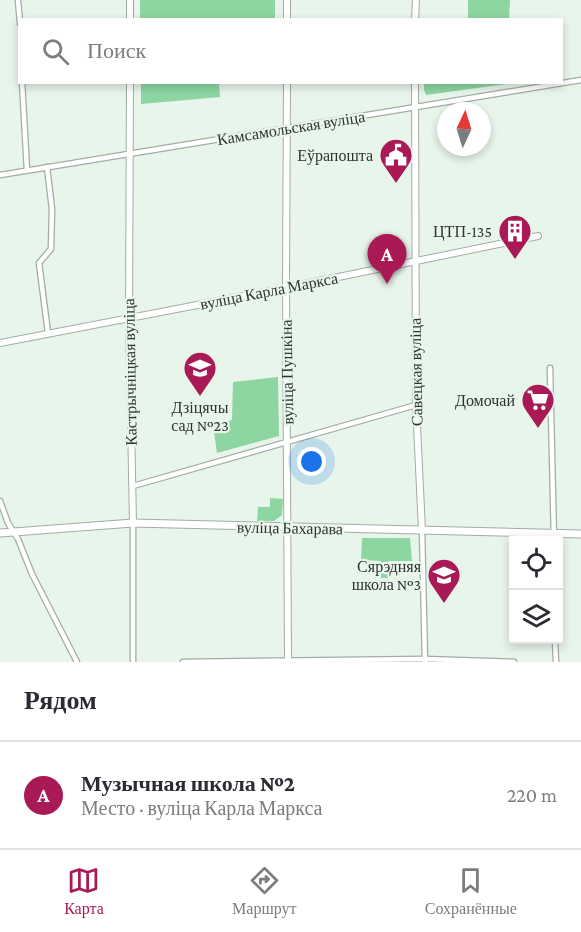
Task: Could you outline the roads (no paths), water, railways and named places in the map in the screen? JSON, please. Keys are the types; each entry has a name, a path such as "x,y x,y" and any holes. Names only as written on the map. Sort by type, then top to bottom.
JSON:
{"main road":[{"path":"130,0 130,18"},
{"path":"287,0 287,18"},
{"path":"415,18 416,0"},
{"name":"Кастрычніцкая вуліца","path":"130,84 129,319 133,523"},
{"name":"вуліца Пушкіна","path":"286,84 288,661"},
{"name":"Савецкая вуліца","path":"415,84 416,405 422,530"},
{"name":"вуліца Карла Маркса","path":"0,343 286,288 538,236"},
{"name":"вуліца Бахарава","path":"0,533 133,523 422,530 535,536"},
{"name":"вуліца Бахарава","path":"563,536 581,534"}],"street":[{"path":"18,0 20,18"},
{"name":"Камсамольская вуліца","path":"563,83 581,80"},
{"path":"22,84 27,170"},
{"name":"Камсамольская вуліца","path":"0,175 557,84"},
{"path":"46,167 52,209 51,249 39,263 48,333"},
{"path":"550,368 554,536"},
{"path":"133,486 416,405"},
{"path":"0,501 32,574 77,662"},
{"name":"Кастрычніцкая вуліца","path":"133,523 133,662"},
{"name":"Савецкая вуліца","path":"422,530 425,661"},
{"path":"555,644 555,662"},
{"path":"183,662 514,662"}],"place":[{"name":"Еўрапошта","path":"396,184"},
{"name":"ЦТП-135","path":"515,260"},
{"name":"Музычная школа №2","path":"387,284"},
{"name":"Дзіцячы сад №23","path":"200,397"},
{"name":"Домочай","path":"538,429"},
{"name":"Сярэдняя школа №3","path":"444,604"}]}
